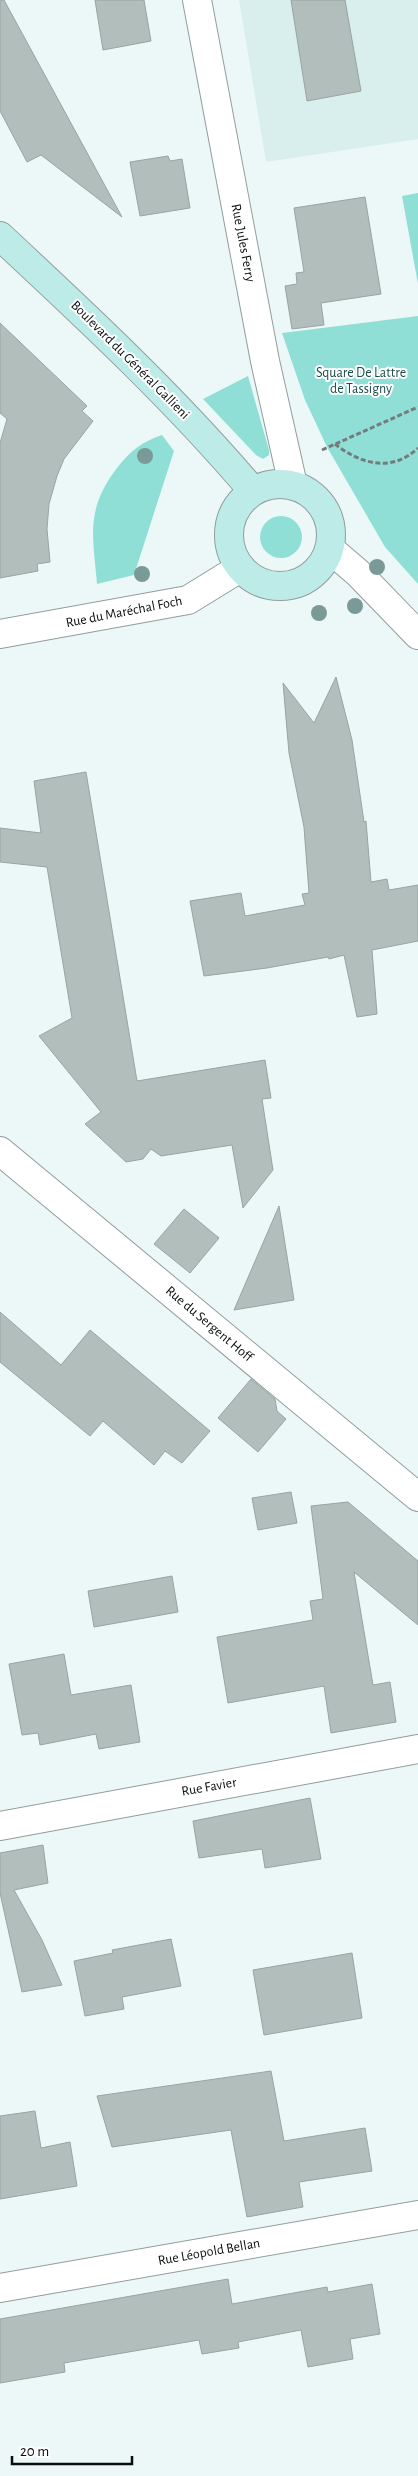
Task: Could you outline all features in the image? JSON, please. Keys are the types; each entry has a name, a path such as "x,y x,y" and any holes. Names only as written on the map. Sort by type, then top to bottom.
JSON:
{"main road":[{"name":"Boulevard du Général Gallieni","path":"0,236 178,406 253,491"},
{"path":"279,483 293,485 308,491 320,502 328,516 331,532 330,549 323,563 312,575 298,583 283,586 266,585 252,578 240,568 232,553 228,535 231,518 240,502 253,491 279,483"}],"street":[{"name":"Rue Jules Ferry","path":"197,0 265,361 293,485"},
{"path":"330,549 358,573 418,635"},
{"name":"Rue du Maréchal Foch","path":"0,634 188,600 240,568"},
{"name":"Rue du Sergent Hoff","path":"0,1151 418,1497"},
{"name":"Rue Favier","path":"0,1826 418,1749"},
{"name":"Rue Léopold Bellan","path":"0,2288 418,2215"}],"path":[{"path":"322,450 418,407"},
{"path":"334,444 359,460 381,464 402,459 418,448"}],"shaded area":[{"path":"239,0 418,0 418,139 266,162"}],"green space":[{"path":"418,193 418,284 402,196"},
{"name":"Square De Lattre de Tassigny","path":"418,316 418,584 385,547 327,447 305,400 282,333"},
{"path":"248,376 269,450 269,455 263,459 256,455 203,399"},
{"path":"162,435 174,451 134,575 97,584 93,537 96,510 100,497 107,483 126,457 143,444"},
{"path":"285,516 293,519 299,525 302,537 299,549 293,555 277,558 269,555 263,549 260,533 263,525 269,519"}],"building":[{"path":"0,0 4,0 122,217 41,155 27,162 0,111"},
{"path":"95,0 144,0 151,41 103,50"},
{"path":"291,0 345,0 361,91 307,101"},
{"path":"168,156 170,161 182,159 190,208 140,216 130,162"},
{"path":"365,197 381,294 321,303 324,325 292,329 285,286 297,284 296,273 304,272 294,208"},
{"path":"0,323 87,406 82,411 93,421 64,459 57,476 49,504 47,529 50,562 37,564 38,571 0,578 0,443 7,419 0,413"},
{"path":"336,677 352,740 364,822 366,821 371,882 387,879 389,890 418,885 418,941 372,950 377,1014 357,1017 344,955 329,959 328,957 267,968 204,976 190,901 241,893 245,916 305,905 302,894 309,893 304,827 289,753 283,683 314,723"},
{"path":"86,772 137,1081 265,1060 271,1098 262,1099 273,1170 243,1208 232,1145 161,1156 151,1149 143,1159 126,1162 85,1124 101,1112 39,1036 72,1018 47,867 0,862 0,828 41,833 34,781"},
{"path":"279,1206 294,1300 234,1310 253,1266"},
{"path":"184,1209 219,1238 190,1273 154,1244"},
{"path":"0,1312 61,1365 90,1330 210,1431 182,1463 165,1451 154,1465 103,1421 90,1436 0,1362"},
{"path":"251,1379 275,1399 277,1411 286,1419 258,1452 218,1418"},
{"path":"291,1492 297,1523 258,1530 252,1498"},
{"path":"348,1502 418,1561 418,1625 354,1572 373,1685 390,1682 396,1722 331,1733 324,1686 228,1703 217,1637 313,1620 310,1601 323,1599 311,1506"},
{"path":"172,1576 178,1612 94,1627 88,1591"},
{"path":"64,1654 71,1695 131,1685 140,1742 99,1749 96,1734 40,1745 38,1733 22,1735 9,1664"},
{"path":"310,1798 321,1859 265,1868 262,1849 199,1858 193,1821"},
{"path":"43,1845 48,1883 14,1890 42,1940 62,1985 22,1992 0,1893 0,1853"},
{"path":"171,1939 181,1986 122,1997 124,2009 85,2016 74,1961 113,1953 112,1950"},
{"path":"352,1953 362,2018 264,2035 253,1970"},
{"path":"271,2071 284,2141 365,2128 372,2171 299,2182 303,2207 247,2217 231,2130 112,2147 97,2096"},
{"path":"35,2111 41,2148 70,2142 77,2186 0,2199 0,2116"},
{"path":"228,2279 232,2304 327,2287 328,2292 372,2284 380,2334 350,2339 353,2359 308,2367 301,2330 238,2342 239,2348 202,2354 199,2340 64,2363 65,2372 0,2383 0,2319"}]}
